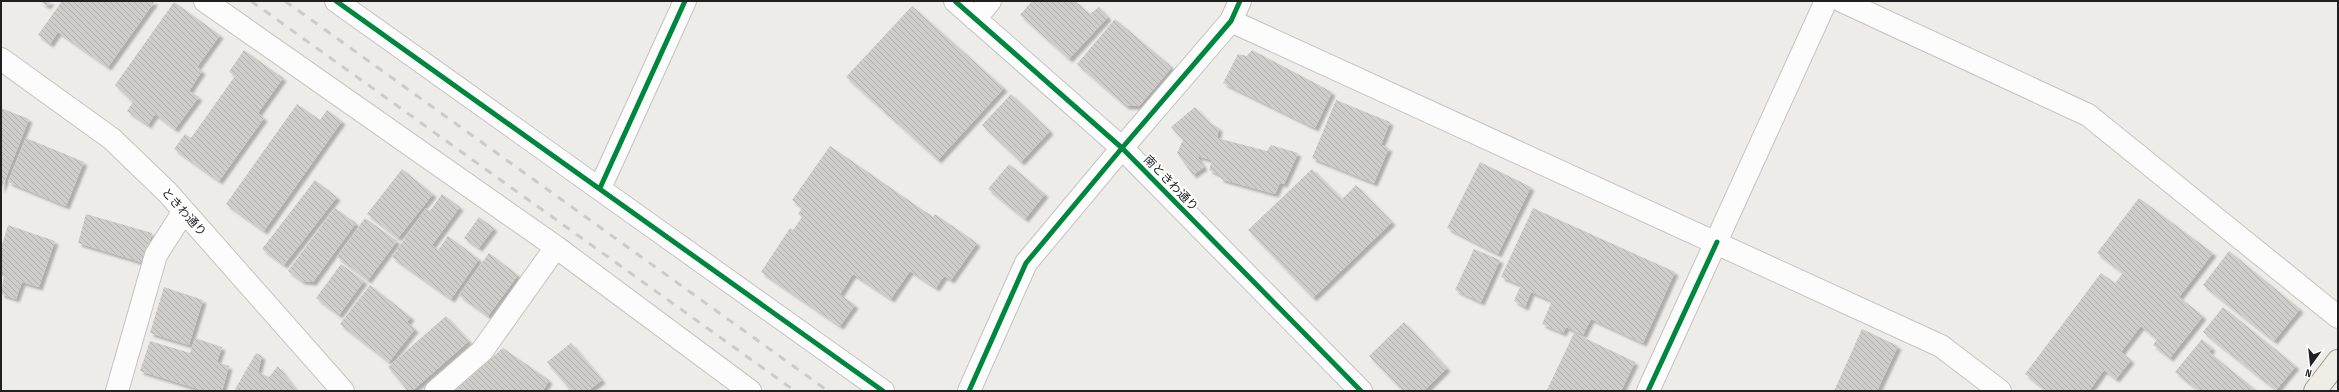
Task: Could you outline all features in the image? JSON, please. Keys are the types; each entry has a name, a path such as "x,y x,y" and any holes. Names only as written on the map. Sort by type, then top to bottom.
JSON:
{"main road":[{"path":"2315,391 2338,361"}],"street":[{"path":"204,1 556,247 750,391"},
{"path":"336,1 883,391"},
{"path":"600,188 685,1"},
{"name":"南ときわ通り","path":"956,1 1122,148 1361,391"},
{"path":"975,19 990,1"},
{"path":"969,391 1026,263 1231,21 1240,1"},
{"path":"1648,391 1826,1"},
{"path":"1842,1 2088,115 2338,317"},
{"path":"1231,21 1717,242 1941,346 2000,391"},
{"name":"ときわ通り","path":"1,59 112,139 184,211 340,390"},
{"path":"117,391 156,255 184,211"},
{"path":"436,391 482,352 556,247"}],"building":[{"path":"40,1 51,1 47,6"},
{"path":"62,1 155,1 108,67 58,32 50,44 38,35"},
{"path":"1032,1 1075,1 1090,14 1099,7 1108,17 1069,59 1020,15"},
{"path":"174,2 220,35 197,67 202,71 189,91 199,97 175,129 155,114 148,125 127,111 133,102 115,85"},
{"path":"912,6 1004,88 938,160 846,77"},
{"path":"1115,19 1172,67 1139,106 1126,106 1077,64"},
{"path":"244,50 283,78 258,113 264,118 219,181 174,149 185,134 191,138 235,76 229,72"},
{"path":"1252,50 1332,92 1315,128 1223,83 1238,54 1247,56"},
{"path":"1011,94 1050,131 1021,162 982,125"},
{"path":"1336,100 1390,122 1381,145 1389,148 1374,183 1312,158"},
{"path":"297,104 320,120 327,110 342,121 264,231 226,204"},
{"path":"1195,107 1209,122 1219,128 1217,138 1267,151 1271,145 1298,153 1284,184 1280,183 1275,194 1221,179 1220,175 1209,170 1212,160 1197,156 1204,167 1193,175 1177,153 1183,140 1171,127"},
{"path":"1,108 29,119 1,190"},
{"path":"26,138 84,162 66,206 8,182"},
{"path":"830,146 933,217 935,214 977,243 951,280 944,276 936,288 910,271 891,299 853,274 840,294 855,305 840,326 761,272 790,228 793,230 802,217 798,214 802,208 792,200"},
{"path":"1480,162 1531,187 1498,254 1447,228"},
{"path":"1009,164 1045,194 1025,219 988,189"},
{"path":"402,169 433,194 398,238 367,214"},
{"path":"1312,169 1342,199 1356,185 1392,222 1313,298 1248,230"},
{"path":"315,180 337,197 284,265 262,249"},
{"path":"442,194 460,207 432,245 438,250 448,236 479,259 451,299 392,257 426,208 430,211"},
{"path":"2139,198 2213,253 2179,297 2203,316 2170,358 2153,345 2157,339 2141,326 2121,352 2131,360 2116,379 2104,370 2089,391 2047,391 2025,374 2101,273 2115,283 2123,273 2097,253"},
{"path":"335,208 356,223 313,282 302,281 288,271"},
{"path":"1533,208 1675,272 1643,343 1591,319 1583,335 1566,327 1563,333 1542,324 1552,301 1531,292 1525,307 1514,301 1521,285 1501,277"},
{"path":"86,214 152,233 144,263 78,243"},
{"path":"479,217 494,228 479,248 464,238"},
{"path":"365,218 397,241 368,280 337,257"},
{"path":"8,225 55,241 39,287 22,282 16,299 1,294 4,276 1,275 1,248"},
{"path":"1474,249 1500,260 1481,302 1455,290"},
{"path":"2229,251 2300,309 2274,341 2203,285"},
{"path":"489,253 518,275 488,316 459,295"},
{"path":"341,264 364,281 339,315 316,298"},
{"path":"370,285 411,317 407,322 415,329 389,362 340,324"},
{"path":"164,287 203,300 189,345 150,333"},
{"path":"2223,307 2296,366 2276,390 2203,332"},
{"path":"446,316 469,341 412,391 408,391 388,367"},
{"path":"1404,322 1447,368 1424,391 1403,391 1369,356"},
{"path":"1862,329 1898,346 1877,391 1834,391"},
{"path":"1574,333 1635,362 1621,391 1547,390"},
{"path":"195,338 222,347 217,362 229,366 222,391 205,391 140,371 150,341 190,353"},
{"path":"2202,339 2212,348 2209,352 2257,391 2199,391 2175,372"},
{"path":"571,343 602,380 588,391 571,391 547,362"},
{"path":"503,348 549,380 543,391 454,391"},
{"path":"256,353 262,356 258,372 269,377 278,366 297,391 234,391"}],"railway":[{"path":"251,1 795,391"},
{"path":"285,1 828,391"}],"cycle path":[{"path":"336,1 883,391"},
{"path":"600,188 685,1"},
{"path":"955,1 1122,148 1361,391"},
{"path":"969,391 1026,263 1231,21 1240,1"},
{"path":"1648,391 1717,242"}]}
